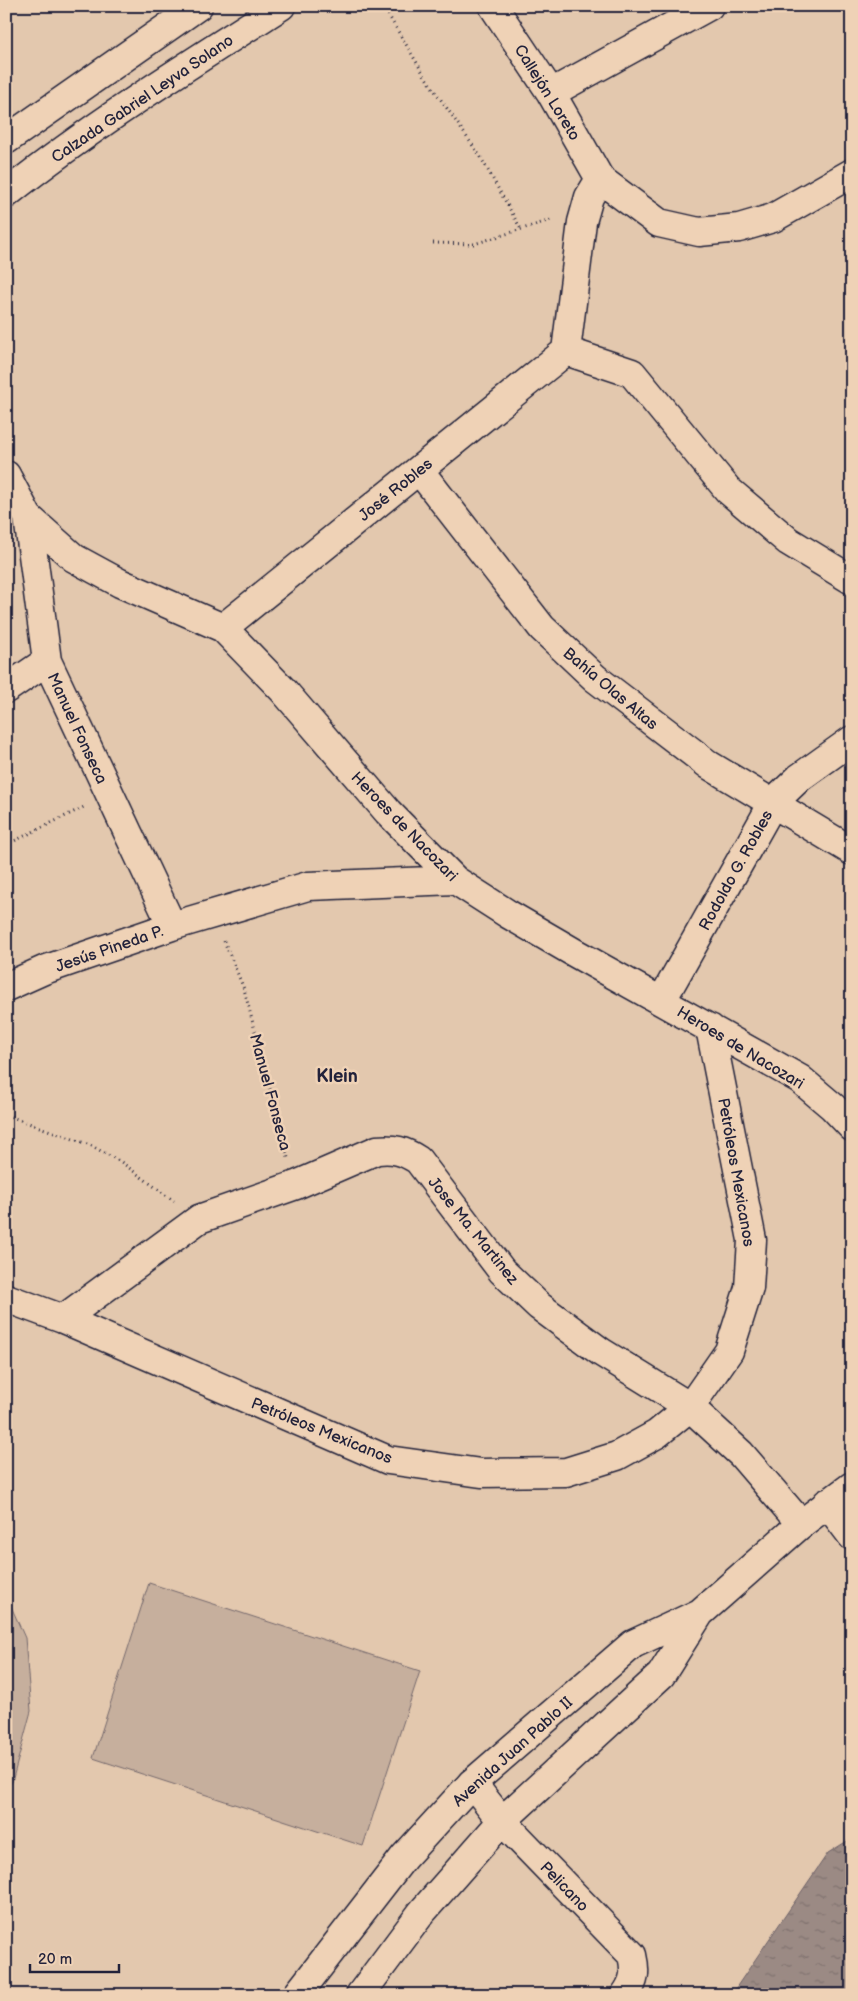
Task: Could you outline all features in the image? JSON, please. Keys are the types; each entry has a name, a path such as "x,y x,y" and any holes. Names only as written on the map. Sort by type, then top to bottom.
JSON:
{"street":[{"path":"6,140 198,6"},
{"name":"Calzada Gabriel Leyva Solano","path":"6,194 43,165 185,66 281,6"},
{"name":"Callejón Loreto","path":"493,6 551,93 600,179"},
{"path":"551,93 709,6"},
{"path":"852,173 773,218 739,228 699,232 660,223 600,179 585,207 566,350 632,372 728,490 788,541 852,580"},
{"name":"José Robles","path":"223,628 566,350"},
{"name":"Bahía Olas Altas","path":"419,470 542,628 595,678 644,718 709,764 852,851"},
{"name":"Heroes de Nacozari","path":"6,475 28,517 74,558 120,583 223,628 283,690 388,812 455,880 508,914 800,1079 833,1107 852,1127"},
{"name":"Manuel Fonseca","path":"28,517 47,661 172,926"},
{"path":"6,689 47,661"},
{"name":"Rodoldo G. Robles","path":"662,1000 772,803 799,778 852,740"},
{"name":"Jesús Pineda P.","path":"6,987 44,970 172,926 214,916 308,886 455,880"},
{"name":"Petróleos Mexicanos","path":"6,1298 63,1320 388,1460 481,1473 566,1472 616,1456 657,1434 690,1407 729,1351 749,1288 752,1240 710,1028"},
{"name":"Jose Ma. Martinez","path":"63,1320 199,1219 296,1185 377,1150 403,1151 418,1160 502,1271 539,1306 600,1352 690,1407 741,1454 801,1524"},
{"name":"Avenida Juan Pablo II","path":"360,1995 422,1912 502,1821 660,1675 700,1613 801,1524 852,1486"},
{"path":"827,1503 852,1536"},
{"name":"Avenida Juan Pablo II","path":"297,1995 404,1857 472,1783 633,1644 700,1613"},
{"name":"Pelicano","path":"472,1783 502,1821 632,1955 635,1970 633,1984 625,1995"}],"path":[{"path":"382,6 426,78 480,156 522,231"},
{"path":"434,243 474,244 522,231 585,207"},
{"path":"6,845 109,794"},
{"name":"Manuel Fonseca","path":"214,916 244,989 296,1185"},
{"path":"6,1115 90,1145 121,1162 199,1219"}],"shaded area":[{"path":"149,1583 420,1671 363,1846 93,1758"},
{"path":"6,1595 25,1638 31,1711 12,1782 6,1790"}],"water":[{"path":"852,1838 852,1995 731,1995 828,1853"}],"district":[{"name":"Klein","path":"337,1076"}]}
